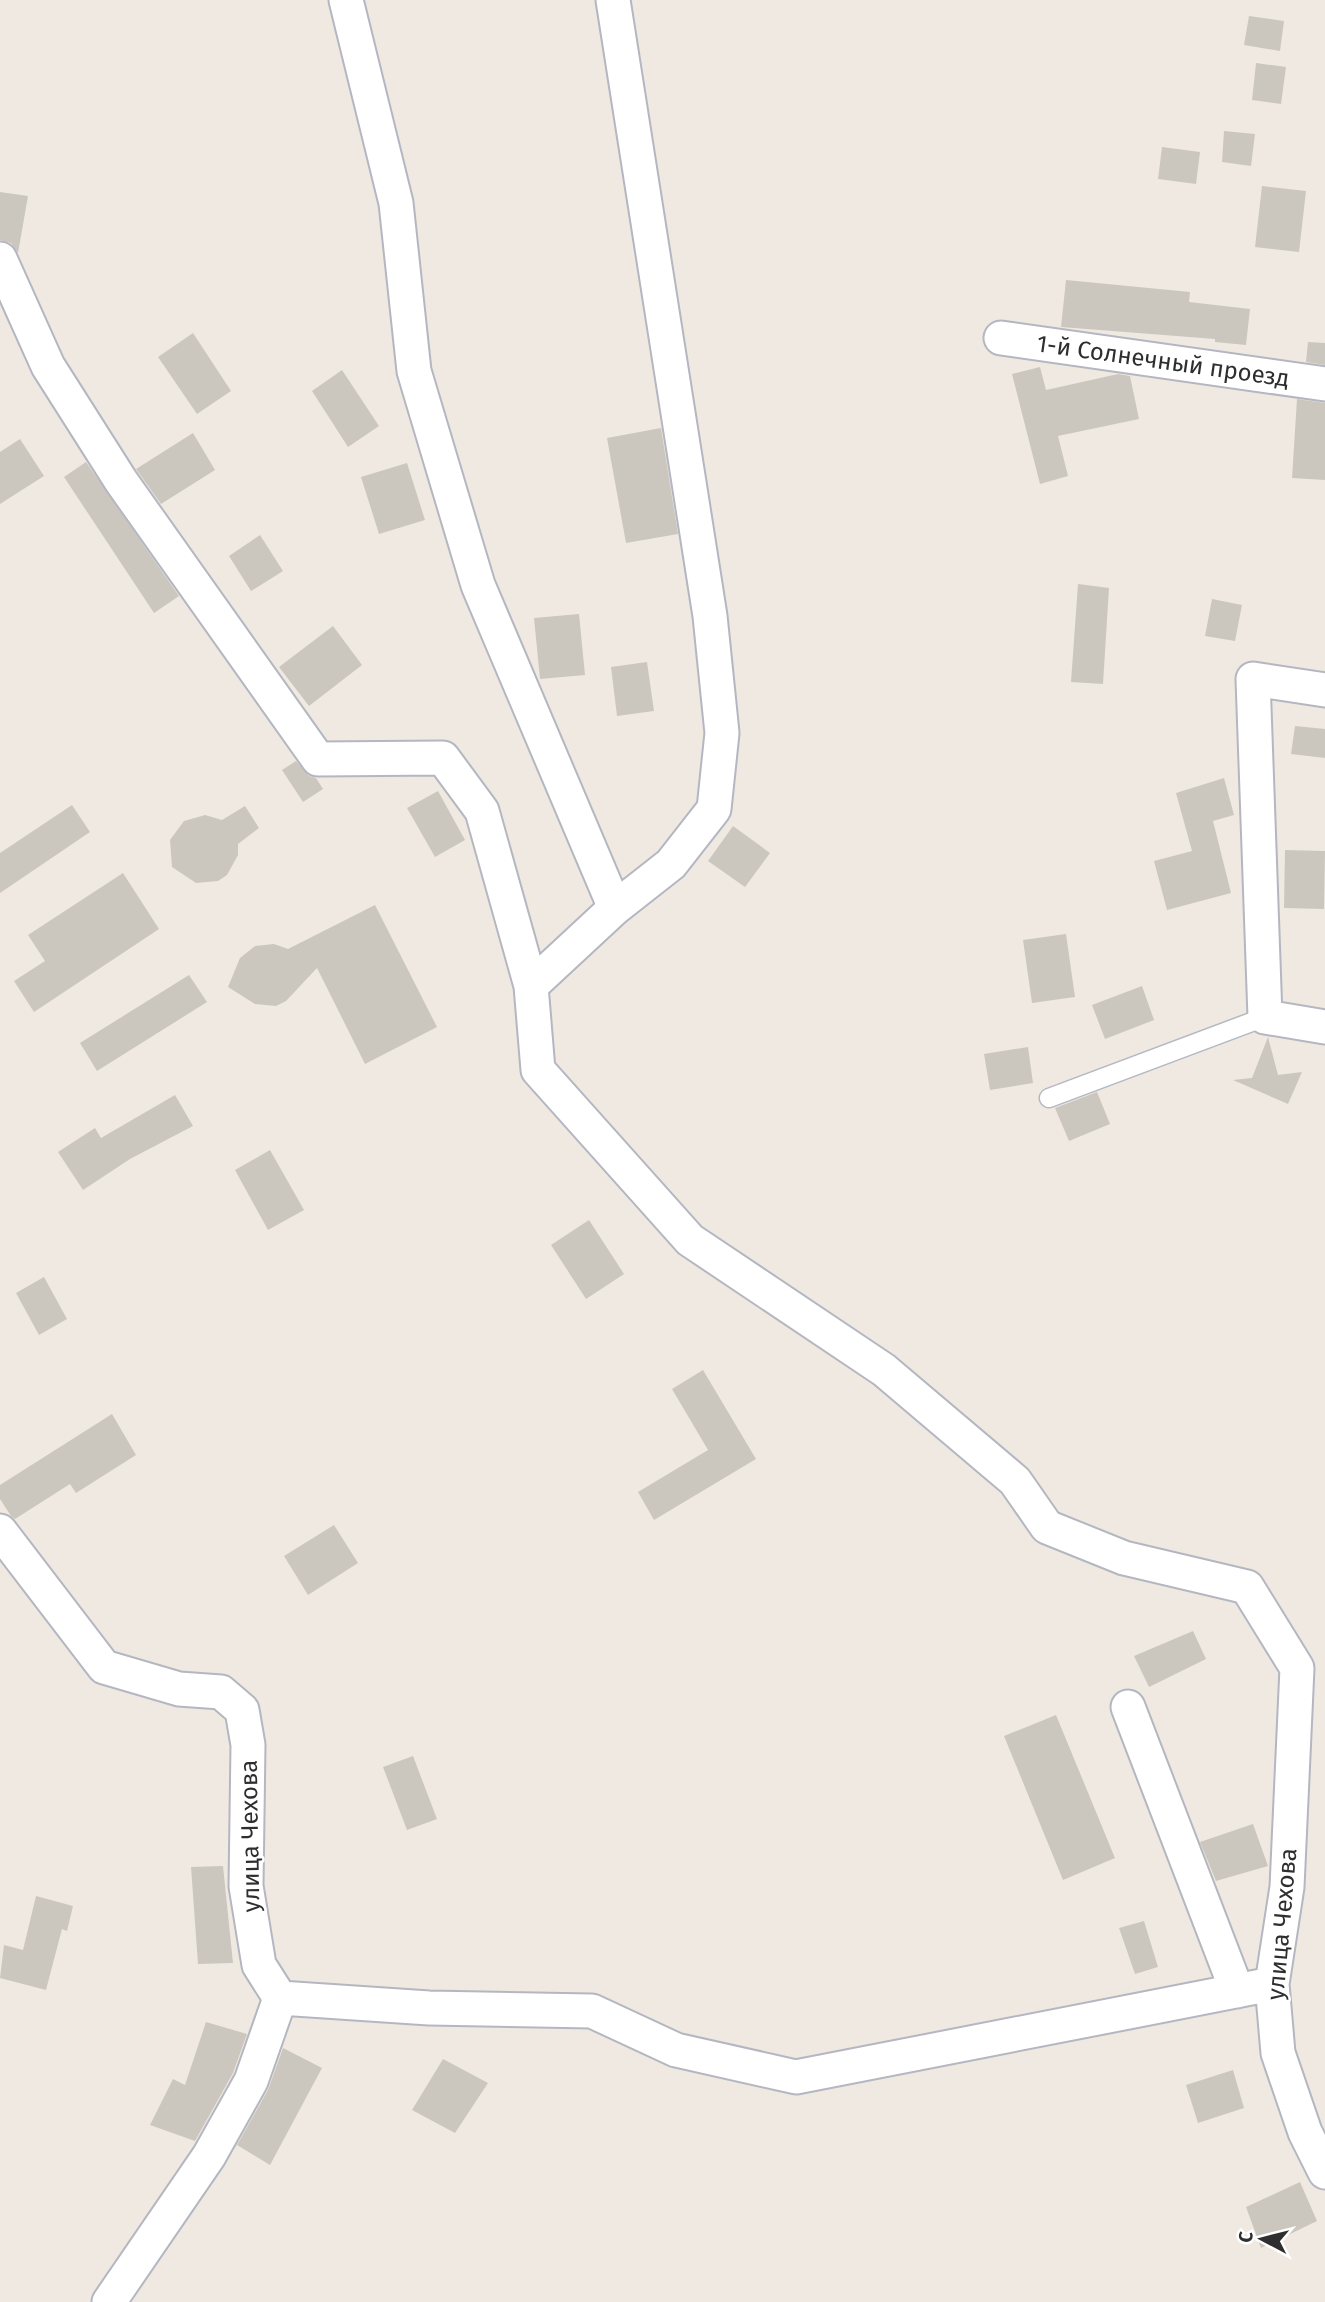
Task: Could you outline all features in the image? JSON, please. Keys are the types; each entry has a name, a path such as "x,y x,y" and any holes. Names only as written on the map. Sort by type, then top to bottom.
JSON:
{"street":[{"path":"346,0 396,203 414,372 478,586 615,908"},
{"path":"0,259 48,366 92,435 318,759 443,758 482,811 531,986 615,908 671,864 714,809 722,733 710,616 613,0"},
{"name":"1-й Солнечный проезд","path":"1001,338 1325,384"},
{"path":"1325,690 1253,679 1265,1017 1325,1027"},
{"name":"улица Чехова","path":"531,986 538,1070 690,1240 884,1370 1015,1481 1047,1527 1124,1558 1247,1587 1297,1668 1287,1887 1272,1984 1278,2053 1305,2132 1325,2172"},
{"name":"улица Чехова","path":"2,1539 104,1667 179,1689 221,1692 242,1710 248,1745 246,1886 259,1965 280,1998"},
{"name":"улица Чехова","path":"1128,1707 1237,1991"},
{"path":"108,2302 209,2156 251,2081 280,1998 429,2008 592,2011 676,2050 796,2077 1272,1984"}],"lane":[{"path":"1049,1098 1265,1017"}],"building":[{"path":"1249,16 1284,21 1280,51 1244,45"},
{"path":"1256,63 1286,67 1281,104 1252,100"},
{"path":"1224,131 1255,134 1251,166 1222,162"},
{"path":"1162,147 1200,152 1196,184 1158,179"},
{"path":"1262,186 1306,191 1299,252 1255,247"},
{"path":"0,192 28,196 18,253 11,243 0,240"},
{"path":"1066,280 1190,292 1189,302 1250,309 1246,345 1215,342 1215,339 1061,327"},
{"path":"193,333 231,391 197,414 158,357"},
{"path":"1308,342 1325,343 1325,365 1306,362"},
{"path":"1040,367 1046,390 1118,374 1130,376 1139,419 1058,436 1068,476 1040,484 1012,374"},
{"path":"342,370 379,426 348,447 312,391"},
{"path":"1297,399 1325,403 1325,480 1292,478"},
{"path":"661,428 678,534 626,543 607,438"},
{"path":"193,433 215,470 161,504 136,469"},
{"path":"20,439 44,476 0,504 0,452"},
{"path":"86,462 179,596 154,613 64,477"},
{"path":"407,463 425,520 379,534 361,477"},
{"path":"260,535 283,571 251,591 229,556"},
{"path":"1078,584 1109,588 1103,684 1071,682"},
{"path":"1212,599 1242,605 1235,641 1205,636"},
{"path":"579,614 585,675 540,679 534,618"},
{"path":"333,626 362,665 309,706 279,667"},
{"path":"647,662 654,711 617,716 611,667"},
{"path":"1295,726 1325,729 1325,758 1291,754"},
{"path":"296,761 309,776 316,778 323,789 303,802 282,770"},
{"path":"1224,778 1234,815 1213,821 1231,893 1167,910 1154,861 1192,851 1176,793"},
{"path":"438,791 465,840 435,857 407,808"},
{"path":"72,805 90,832 0,893 0,853"},
{"path":"245,806 259,828 238,844 238,855 227,875 218,881 196,883 172,867 170,840 184,821 205,815 222,820"},
{"path":"733,826 770,853 745,887 708,861"},
{"path":"1285,850 1325,851 1324,909 1284,908"},
{"path":"123,873 159,929 34,1012 14,981 45,961 28,935"},
{"path":"375,905 437,1027 365,1064 317,968 286,1001 276,1006 255,1004 228,987 240,958 255,946 274,944 288,949"},
{"path":"1066,934 1075,997 1032,1003 1023,940"},
{"path":"189,975 207,1002 97,1071 80,1043"},
{"path":"1142,986 1154,1020 1105,1039 1092,1005"},
{"path":"1268,1037 1278,1075 1302,1072 1288,1104 1233,1080 1252,1078"},
{"path":"1028,1047 1033,1083 990,1090 984,1054"},
{"path":"1097,1092 1110,1124 1069,1141 1055,1108"},
{"path":"175,1095 193,1126 130,1159 83,1190 58,1152 95,1128 101,1138"},
{"path":"270,1150 304,1210 268,1230 235,1170"},
{"path":"589,1220 624,1274 586,1299 551,1245"},
{"path":"44,1277 67,1319 39,1335 16,1293"},
{"path":"703,1370 756,1459 654,1520 638,1492 708,1450 672,1389"},
{"path":"112,1414 136,1455 76,1493 70,1484 15,1519 11,1516 0,1499 0,1485"},
{"path":"334,1525 358,1563 308,1595 284,1556"},
{"path":"1193,1631 1206,1659 1149,1687 1134,1656"},
{"path":"1056,1715 1115,1858 1063,1880 1004,1736"},
{"path":"413,1756 437,1819 407,1830 383,1767"},
{"path":"1253,1824 1268,1866 1216,1881 1200,1842"},
{"path":"223,1866 233,1963 198,1964 191,1867"},
{"path":"36,1896 73,1906 67,1931 62,1929 46,1990 0,1978 4,1945 23,1950"},
{"path":"1144,1921 1158,1967 1135,1974 1119,1928"},
{"path":"206,2022 247,2034 233,2073 195,2141 150,2125 173,2079 185,2085"},
{"path":"283,2048 322,2068 270,2165 237,2145 268,2090"},
{"path":"443,2059 488,2083 455,2133 412,2110"},
{"path":"1233,2070 1244,2108 1198,2123 1186,2085"},
{"path":"1300,2182 1317,2221 1261,2248 1246,2207"}]}
